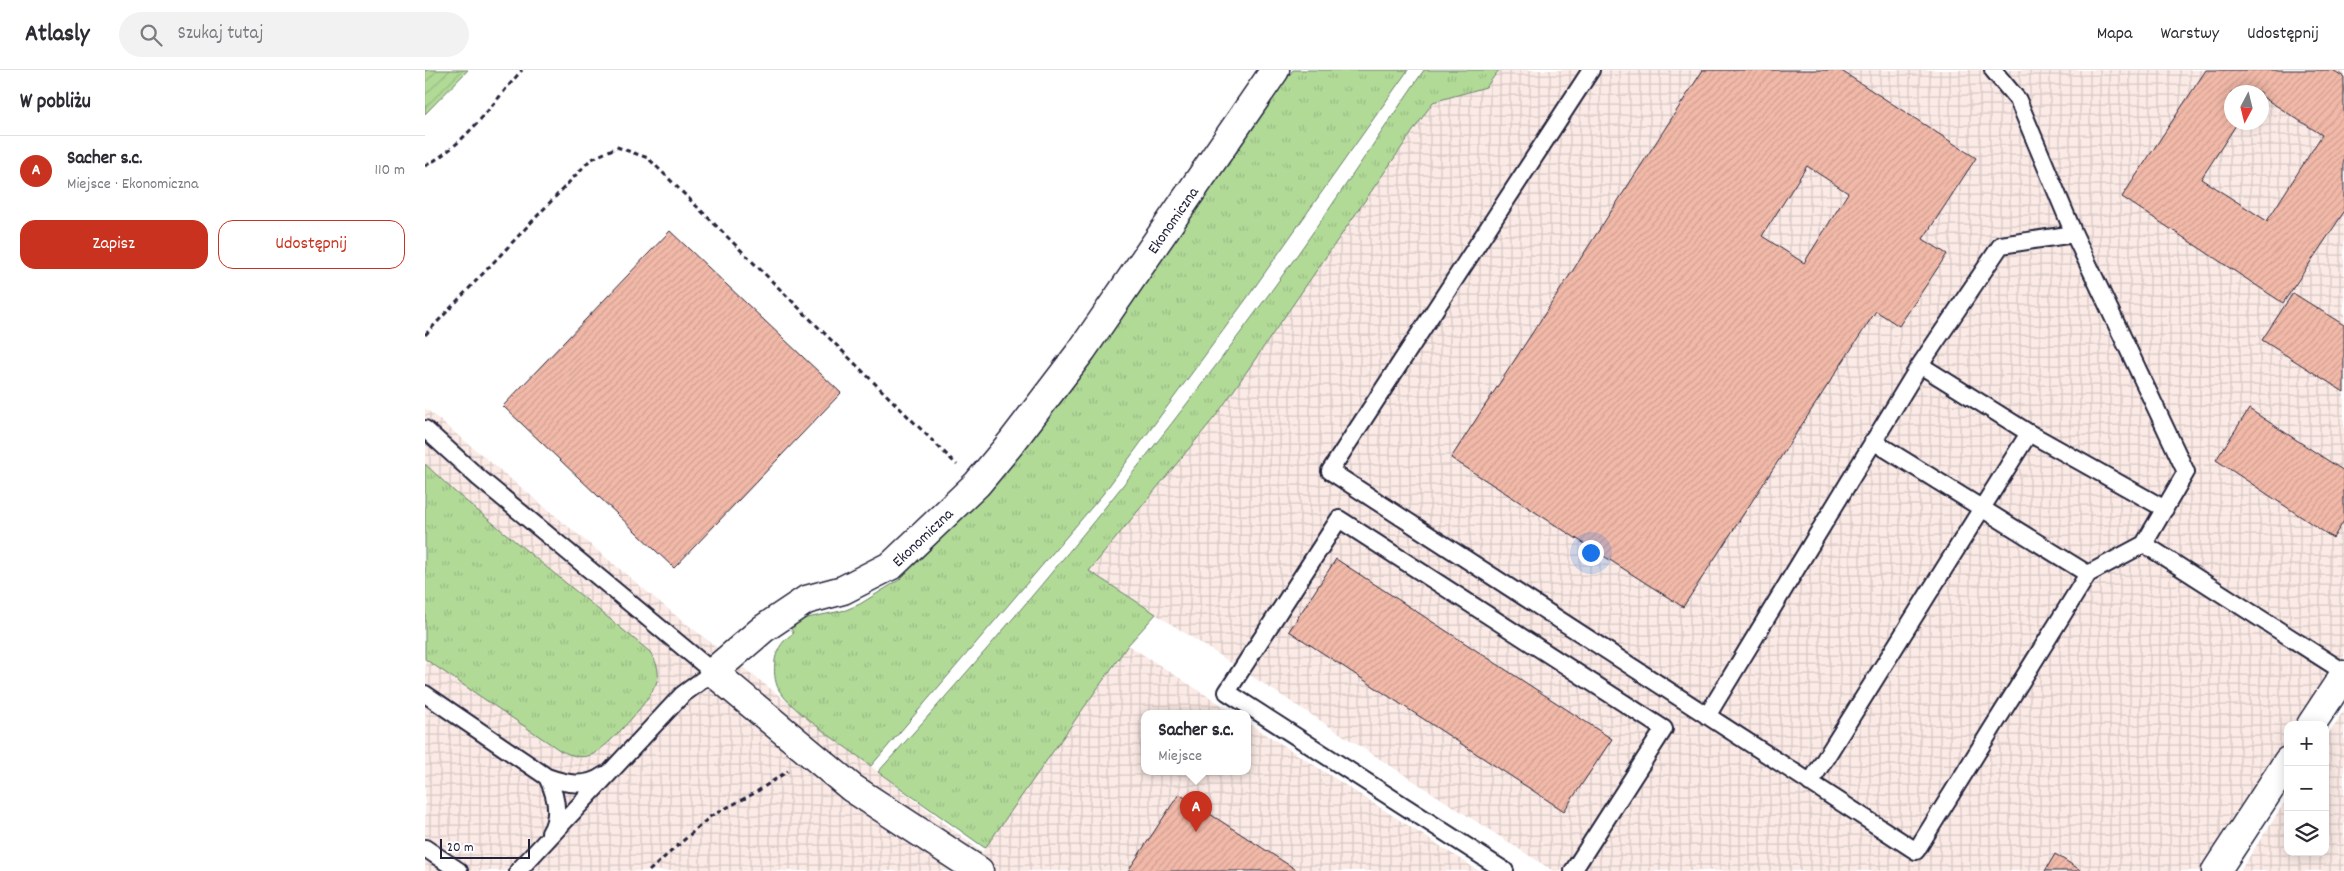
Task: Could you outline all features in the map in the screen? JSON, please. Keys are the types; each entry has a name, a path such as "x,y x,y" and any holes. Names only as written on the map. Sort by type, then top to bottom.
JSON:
{"street":[{"name":"Ekonomiczna","path":"713,672 763,629 806,600 843,590 892,565 977,484 1082,350 1275,70"},
{"path":"713,672 852,788 979,871"},
{"path":"2314,721 2344,673"},
{"path":"2216,871 2285,766"}],"lane":[{"path":"1591,70 1330,471 1916,851 2088,574 2144,544 2186,472 2074,234 2018,100 1993,70"},
{"path":"1707,716 1920,365 2001,245 2074,234"},
{"path":"1920,365 2029,433 2165,509"},
{"path":"425,429 479,478 713,672 682,695 522,866 514,871"},
{"path":"1810,783 2029,433"},
{"path":"1873,442 2088,574"},
{"path":"1505,871 1227,692 1339,519 1664,729 1573,871"},
{"path":"2144,544 2344,673"},
{"path":"425,694 547,777 564,783 582,784 599,778 614,767"},
{"path":"541,846 552,831 557,813 555,795 547,777"},
{"path":"425,848 459,871"}],"path":[{"path":"425,166 438,159 471,132 521,70"},
{"path":"425,335 590,160 617,147 648,158 977,484"},
{"path":"649,871 711,816 753,794 812,754"}],"shaded area":[{"path":"1499,70 2344,70 2344,675 2314,721 2284,721 2284,767 2216,871 1553,871 1089,571 1218,413 1433,102 1486,87"},
{"path":"425,408 679,618 982,852 1128,645 1229,710 1141,710 1141,775 1251,775 1251,725 1479,871 425,871"},
{"path":"2344,710 2344,871 2240,871 2284,803 2284,856 2329,856 2329,733"}],"green space":[{"path":"425,70 468,70 425,114"},
{"path":"1293,70 1408,70 1247,298 1103,494 871,766 821,730 796,709 779,690 776,683 775,660 781,644 794,633 789,626 802,619 846,610 860,604 899,580 939,541 1020,453 1085,368"},
{"path":"1424,70 1499,70 1486,87 1433,102 1218,413 1089,571 1156,614 1128,645 985,848 878,772 1042,584 1197,391 1295,258"},
{"path":"425,464 455,492 650,652 658,673 655,685 641,708 598,751 591,755 580,757 561,751 425,659"}],"building":[{"path":"1703,70 1840,70 1976,158 1923,239 1947,254 1899,326 1876,311 1683,607 1451,458","holes":["1807,166 1848,193 1804,263 1762,236"]},
{"path":"2206,70 2333,70 2344,77 2344,212 2283,303 2122,197","holes":["2224,85 2269,85 2269,101 2322,135 2267,221 2201,179 2233,130 2224,130"]},
{"path":"670,231 841,393 674,568 503,406"},
{"path":"2293,293 2344,325 2344,392 2262,340"},
{"path":"2249,409 2344,471 2344,521 2333,538 2216,460"},
{"path":"1336,559 1612,739 1564,811 1289,631"},
{"path":"1179,794 1298,871 1128,871"},
{"path":"2055,854 2082,871 2045,871"}],"place":[{"name":"Sacher s.c.","path":"1196,832"}]}
